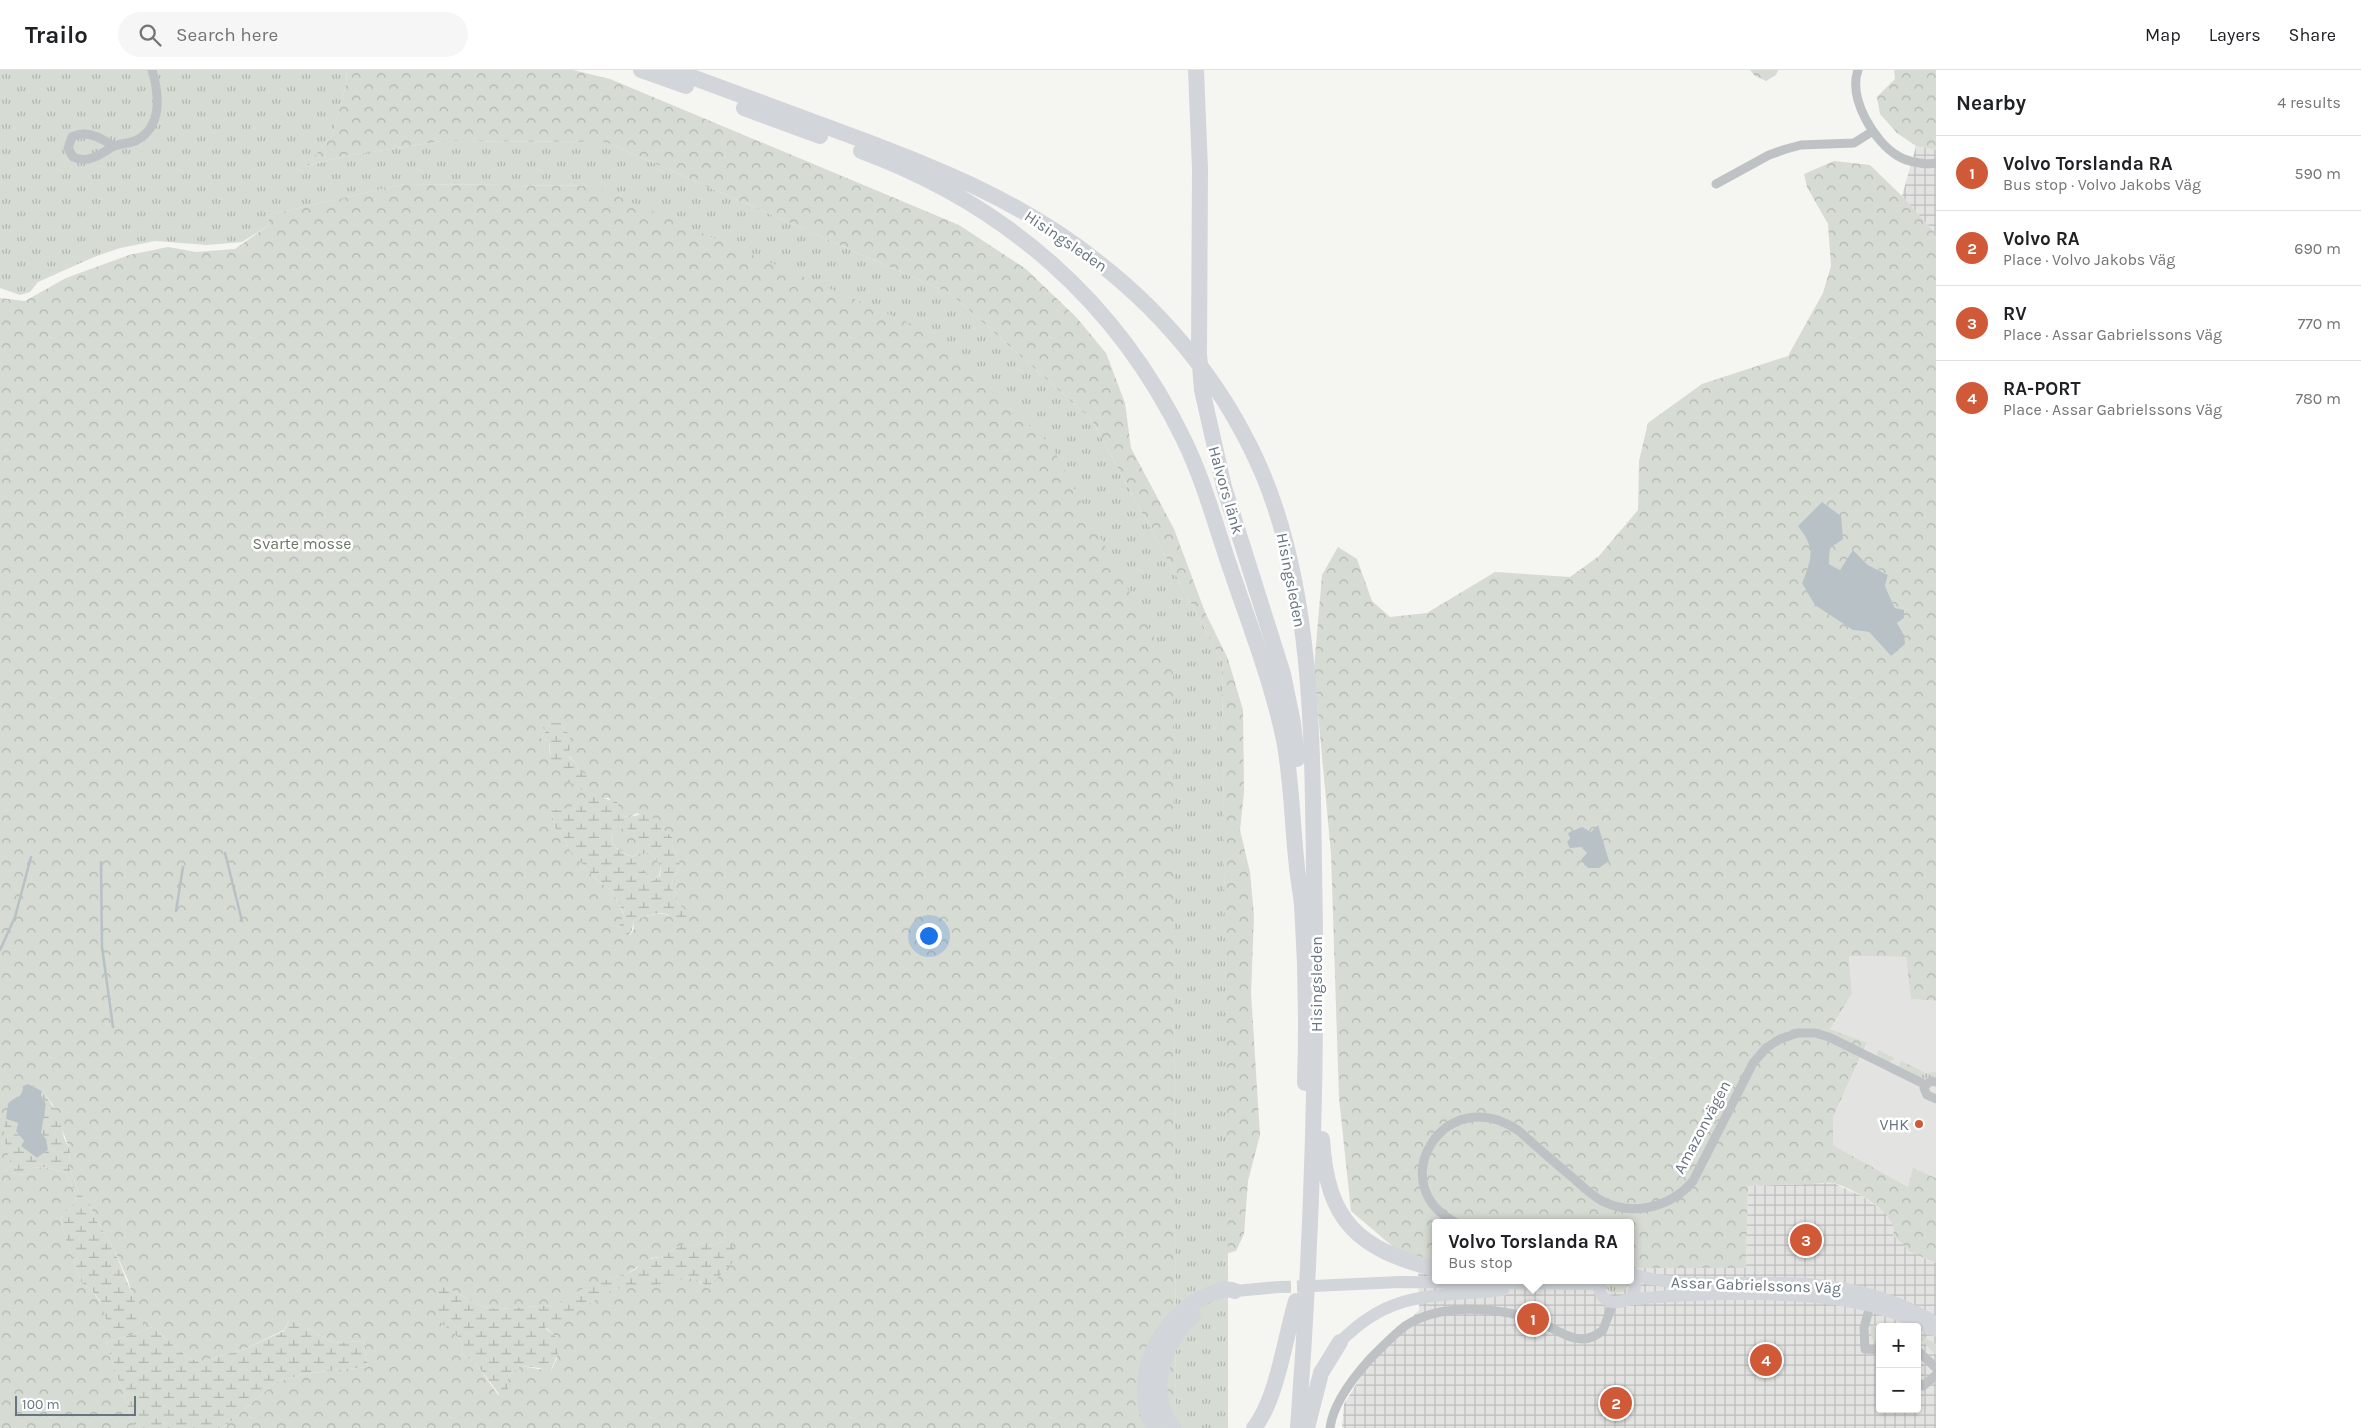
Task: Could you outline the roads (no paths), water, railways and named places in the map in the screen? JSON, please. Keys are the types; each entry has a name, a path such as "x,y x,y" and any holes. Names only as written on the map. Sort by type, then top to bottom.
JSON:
{"highway":[{"name":"Hisingsleden","path":"641,70 869,154 924,177 995,218 1052,262 1076,284 1112,326 1144,368 1185,443 1249,620 1274,701 1284,741 1302,903 1305,1071 1296,1301 1287,1428"},
{"name":"Hisingsleden","path":"673,70 919,161 957,177 1002,200 1052,229 1096,260 1134,291 1184,344 1227,407 1263,476 1290,563 1305,657 1314,818 1316,972 1314,1084 1309,1263 1298,1428"},
{"name":"Halvors länk","path":"1196,70 1200,169 1199,354 1202,390 1224,487 1283,674 1293,723 1299,780 1304,886 1302,903"},
{"name":"Halvors länk","path":"1203,70 1208,319 1214,398 1236,500 1278,630 1296,697 1307,790 1314,818"},
{"path":"1314,1084 1320,1092 1323,1159 1327,1181 1331,1197 1345,1221 1361,1236 1386,1254 1432,1269"},
{"path":"1154,1428 1148,1413 1145,1390 1147,1366 1158,1339 1173,1320 1193,1303 1227,1288 1235,1290"},
{"path":"1173,1428 1164,1411 1159,1388 1162,1364 1169,1347 1179,1330 1191,1317 1235,1290"},
{"path":"1254,1428 1260,1421 1272,1393 1296,1301"},
{"path":"1307,1428 1321,1373 1340,1342"}],"street":[{"path":"113,146 97,137 82,134 72,137 68,148 73,157 84,160 101,155 113,146 138,140 151,125 158,98 152,70"},
{"path":"1858,70 1856,85 1859,102 1873,131 1898,156 1918,163 1936,163"},
{"path":"1716,184 1768,156 1786,149 1801,145 1854,143 1873,131"},
{"name":"Amazonvägen","path":"1450,1219 1443,1215 1432,1202 1425,1189 1423,1171 1425,1156 1432,1141 1448,1126 1461,1120 1482,1117 1507,1124 1519,1132 1596,1197 1615,1206 1640,1209 1657,1206 1671,1199 1693,1181 1753,1063 1768,1046 1780,1039 1798,1033 1822,1034 1926,1085 1925,1092 1936,1099"},
{"path":"1926,1085 1931,1081 1936,1082"},
{"name":"Assar Gabrielssons Väg","path":"1634,1274 1644,1278 1677,1283 1813,1284 1847,1288 1936,1331"},
{"path":"1626,1300 1635,1288 1634,1280"},
{"path":"1313,1286 1432,1282"},
{"path":"1340,1342 1362,1321 1389,1305 1422,1297 1503,1290 1533,1284"},
{"path":"1330,1428 1339,1401 1362,1368 1386,1341 1407,1325 1447,1311 1492,1310 1533,1319 1574,1338 1588,1338 1603,1330 1613,1303 1602,1296 1599,1284"},
{"path":"1235,1290 1280,1287"},
{"name":"Assar Gabrielssons Väg","path":"1613,1303 1626,1300 1693,1294 1794,1295 1892,1300 1936,1322"},
{"path":"1872,1300 1864,1328 1865,1349 1876,1350"},
{"path":"1921,1354 1936,1368"},
{"path":"1921,1385 1923,1386 1936,1375"}],"waterway":[{"path":"225,853 242,921"},
{"path":"0,950 15,917 31,857"},
{"path":"101,862 102,947 113,1027"},
{"path":"176,911 183,867"}],"tunnel":[{"path":"1279,1287 1313,1286"}],"place":[{"name":"VHK","path":"1919,1124"},
{"name":"RV","path":"1806,1240"},
{"name":"Volvo Torslanda RA","path":"1533,1319"},
{"name":"RA-PORT","path":"1766,1360"},
{"name":"Volvo RA","path":"1616,1403"}],"park label":[{"name":"Svarte mosse","path":"302,543"}]}
